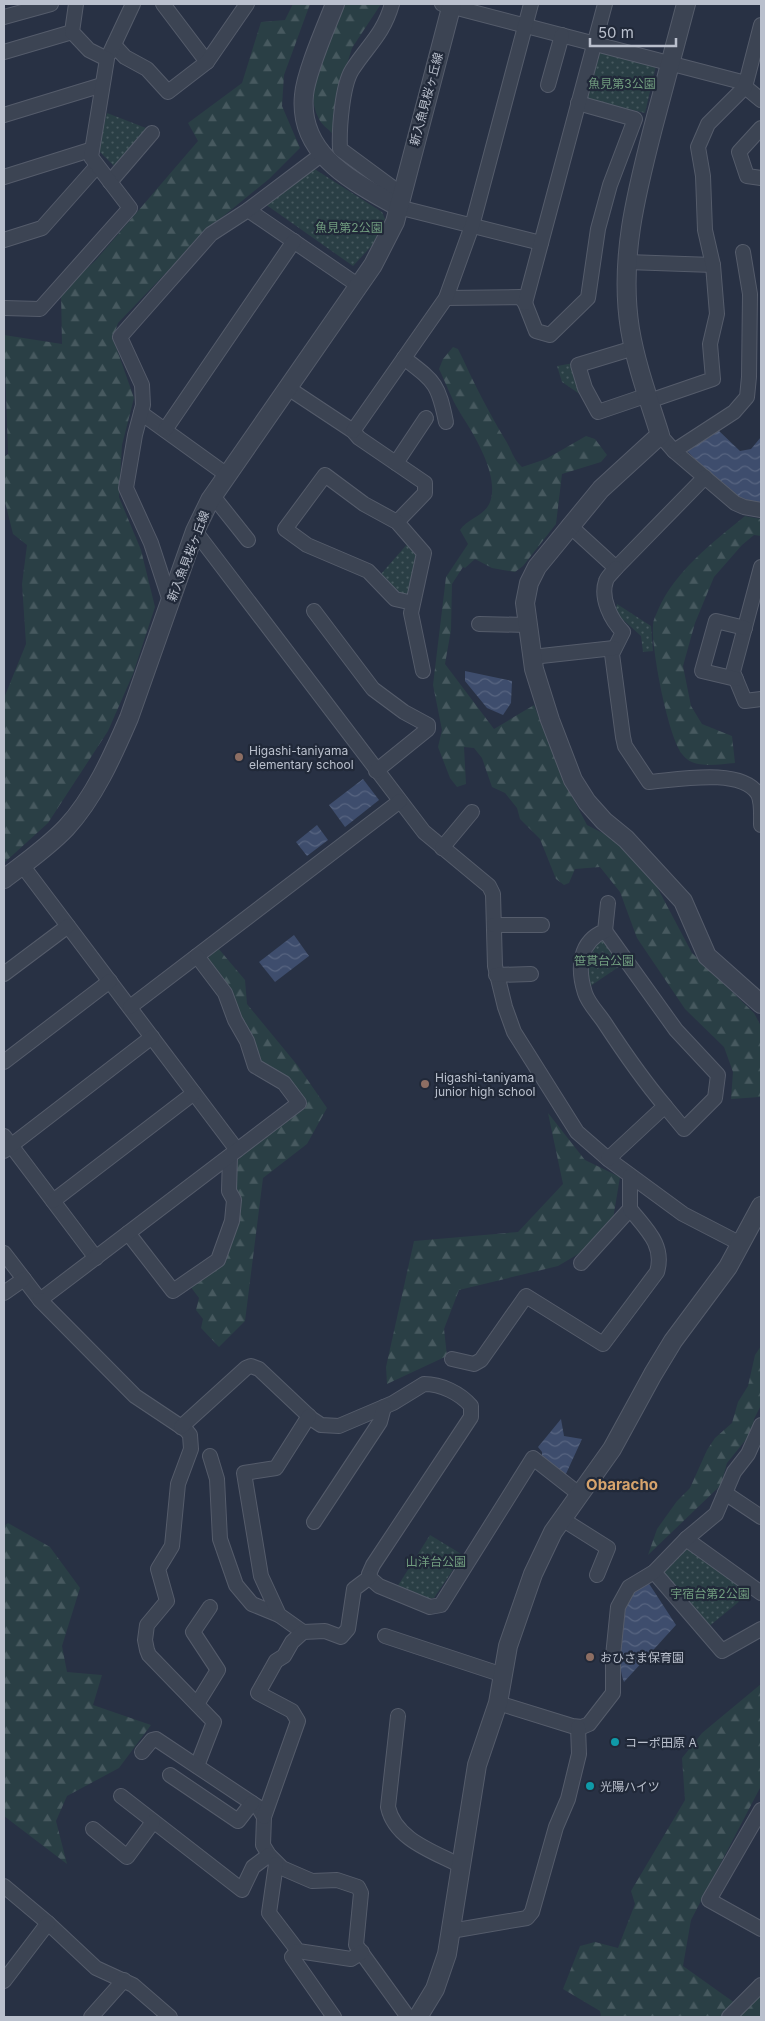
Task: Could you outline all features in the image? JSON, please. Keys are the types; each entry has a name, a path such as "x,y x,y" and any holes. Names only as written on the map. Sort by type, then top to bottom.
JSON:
{"street":[{"path":"4,17 51,4"},
{"path":"72,32 76,4"},
{"path":"4,308 40,309 130,208 91,158 90,150 107,59 133,4"},
{"path":"163,4 207,62"},
{"path":"114,45 125,57 147,70 168,92 207,62 247,4"},
{"path":"335,4 304,94 305,120 310,137 321,155 334,168 399,201 472,226 541,243"},
{"path":"392,4 388,19 372,46 351,71 339,121 340,150 399,201"},
{"path":"353,431 446,298 472,226 530,4"},
{"path":"525,303 605,4"},
{"path":"686,4 637,190 631,220 627,262 627,300 634,348 660,435 674,451 734,502 744,507 761,510"},
{"path":"448,5 738,81 761,100"},
{"name":"新入魚見桜ヶ丘線","path":"4,878 54,839 76,816 117,746 196,531 213,496 359,286 385,244 399,201 448,5"},
{"path":"634,348 578,365 585,388 598,412 713,379 710,344 717,314 713,264 705,230 698,147 702,135 712,119 745,87 761,25"},
{"path":"4,52 72,32"},
{"path":"72,32 89,50 107,59"},
{"path":"548,85 562,35"},
{"path":"4,115 102,85"},
{"path":"446,298 520,297 525,303 536,331 550,335 588,298 598,230 610,185 635,119 578,102"},
{"path":"761,128 739,152 747,176 761,178"},
{"path":"110,182 152,133"},
{"path":"4,177 90,150"},
{"path":"170,601 151,543 126,488 135,435 141,413 142,385 120,337 211,234 248,210 321,155"},
{"path":"4,240 42,228 97,166"},
{"path":"248,210 359,286"},
{"path":"165,430 294,241"},
{"path":"674,451 734,412 747,396 750,377 750,302 743,252"},
{"path":"627,262 713,264"},
{"path":"404,358 430,378 436,386 440,394 446,422"},
{"path":"288,388 353,431 359,438 425,483 425,493 397,522"},
{"path":"141,413 227,475"},
{"path":"396,464 426,418"},
{"path":"660,435 601,489 569,525 537,567 529,583 525,603 532,656 550,720 573,780 587,802 604,821 626,839 683,901 707,956 761,1004"},
{"path":"412,603 396,599 368,571 306,545 285,530 325,475 364,504 397,522 422,549 425,557 411,613 423,671"},
{"path":"705,478 606,580 609,615 623,632 612,654 625,746 649,782 738,778 757,792 760,798 761,825"},
{"path":"213,496 248,540"},
{"path":"569,525 616,568"},
{"path":"196,531 424,832 489,886 493,894 496,975 514,1032 577,1132 608,1159 683,1214 740,1244"},
{"path":"761,567 733,672 745,701 761,699"},
{"path":"314,611 373,689 404,712 428,725 428,729 420,738 376,771"},
{"path":"736,679 702,671 716,621 745,628"},
{"path":"479,624 527,625"},
{"path":"532,656 614,648"},
{"path":"130,1007 400,801"},
{"path":"442,848 472,812"},
{"path":"22,865 194,1093 234,1153 230,1191 234,1200 232,1221 218,1260 173,1291 128,1233"},
{"path":"605,931 592,936 582,956 580,969 585,994 644,1081 684,1129 714,1098 718,1075 676,1030 605,931 608,903"},
{"path":"494,925 542,925"},
{"path":"4,974 68,926"},
{"path":"40,1300 299,1104 284,1083 255,1066 247,1041 235,1020 225,993 196,956"},
{"path":"496,975 531,974"},
{"path":"4,1062 110,981"},
{"path":"96,1258 53,1201 6,1144 152,1038"},
{"path":"53,1201 194,1093"},
{"path":"608,1159 665,1106"},
{"path":"452,1359 474,1364 481,1360 526,1296 603,1344 657,1272 659,1264 656,1242 630,1209 630,1176"},
{"path":"581,1263 630,1209"},
{"path":"418,2017 435,1989 448,1954 478,1765 498,1703 508,1646 533,1574 562,1520 612,1449 674,1341 717,1284 759,1215"},
{"path":"4,1253 40,1300 135,1396 181,1427 190,1436 191,1449 178,1484 172,1546 158,1569 167,1601 148,1625 145,1640 149,1655 214,1722 197,1766"},
{"path":"4,1293 24,1279"},
{"path":"181,1427 246,1368 251,1366 259,1369 309,1416 321,1425 330,1427 384,1407 424,1384 444,1388 466,1400 472,1412 373,1565 370,1577 354,1589 348,1629 341,1637 325,1631 303,1632 279,1616 252,1604 236,1585 220,1539 217,1479 210,1456"},
{"path":"314,1522 380,1422 384,1407"},
{"path":"279,1616 261,1576 244,1473 276,1468 309,1416"},
{"path":"498,1703 578,1726 589,1724 614,1693 613,1656 618,1607 629,1587 654,1572 686,1539 716,1514 734,1472 748,1454 759,1434"},
{"path":"370,1577 379,1586 430,1607 441,1606 533,1458 579,1494"},
{"path":"725,1493 761,1517"},
{"path":"562,1520 608,1548 597,1575"},
{"path":"686,1539 761,1593"},
{"path":"654,1572 722,1651 761,1629"},
{"path":"197,1704 218,1670 193,1632 210,1607"},
{"path":"303,1632 292,1642 284,1656 276,1661 258,1693 292,1711 298,1722 264,1817 263,1845 272,1860 291,1873 312,1881 337,1880 358,1887 361,1893 355,1940 408,2017"},
{"path":"385,1636 503,1675"},
{"path":"398,1716 388,1807 390,1813 405,1836 461,1866"},
{"path":"451,1931 527,1918 532,1912 556,1827 568,1799 579,1754 578,1726"},
{"path":"142,1752 152,1740 156,1739 252,1803 262,1812 264,1817"},
{"path":"170,1776 238,1821 252,1803"},
{"path":"121,1796 242,1890 253,1867 272,1860"},
{"path":"760,1814 710,1900 761,1929"},
{"path":"93,1829 126,1857 153,1822"},
{"path":"272,1860 269,1913 298,1951 351,1959 362,1952"},
{"path":"4,1886 48,1923 96,1968 133,1985 170,2017"},
{"path":"4,1981 48,1923"},
{"path":"298,1951 292,1957 334,2017"},
{"path":"91,2017 124,1980"},
{"path":"729,2017 761,1985"}],"green space":[{"path":"293,4 310,4 284,75 282,106 300,148 269,179 209,228 118,323 113,338 134,398 122,445 119,497 141,550 155,607 133,674 108,731 48,823 4,863 4,698 26,644 22,584 27,545 13,534 4,498 4,457 8,454 4,335 62,344 61,292 95,261 198,141 188,123 242,83 261,22 285,20"},
{"path":"342,4 381,4 352,48 338,93 332,133 319,119 314,106 313,91 315,76 324,45"},
{"name":"魚見第3公園","path":"599,52 656,66 645,113 587,99"},
{"path":"107,113 146,128 140,140 114,166 97,149"},
{"name":"魚見第2公園","path":"313,168 382,212 385,219 378,239 353,266 265,204"},
{"path":"453,347 458,349 489,411 522,467 546,459 586,436 595,439 607,455 601,462 562,474 556,524 523,566 515,572 492,568 475,559 465,568 463,567 452,584 451,630 445,664 494,729 534,705 561,775 587,825 628,846 647,868 692,953 754,1013 761,1026 760,1097 731,1099 733,1072 724,1047 685,1009 637,938 620,892 600,867 575,869 569,883 564,885 556,879 540,839 520,819 517,808 505,793 492,787 482,758 474,748 464,747 466,784 457,787 450,778 438,747 442,730 433,685 446,577 468,544 460,530 488,507 492,491 488,467 478,442 456,406 439,369 443,359"},
{"path":"574,363 584,397 562,382 557,366"},
{"path":"745,516 761,519 761,536 754,535 742,545 714,577 695,623 683,666 691,706 702,724 732,736 735,763 699,764 687,759 682,754 671,729 661,691 653,636 653,623 665,596 685,570 708,547"},
{"path":"409,542 419,552 410,593 406,596 399,592 381,574"},
{"path":"617,604 651,626 653,651 643,652 641,636 620,617 616,608"},
{"name":"笹貫台公園","path":"605,938 623,964 589,987 587,966 598,939"},
{"path":"218,948 245,980 247,1004 298,1066 327,1108 307,1144 263,1178 245,1321 219,1347 201,1328 203,1319 196,1310 199,1298 190,1286 220,1263 234,1192 233,1166 247,1149 304,1105 262,1064 252,1039 205,961"},
{"path":"548,1113 585,1160 620,1177 613,1219 585,1250 558,1266 459,1290 444,1329 447,1356 387,1384 386,1367 414,1241 518,1232 563,1184"},
{"path":"761,1346 761,1405 754,1419 753,1431 727,1463 721,1485 648,1555 657,1529 677,1501 690,1488 707,1450 715,1438 732,1423 738,1402 748,1386 755,1355"},
{"path":"8,1523 50,1547 80,1588 62,1646 67,1672 102,1675 93,1705 151,1725 119,1768 67,1796 56,1821 67,1864 4,1816 4,1526"},
{"name":"山洋台公園","path":"430,1535 463,1555 434,1598 427,1599 397,1587"},
{"name":"宇宿台第2公園","path":"683,1549 690,1549 752,1591 707,1628 664,1576 664,1567"},
{"path":"761,1684 761,1786 691,1920 683,1966 742,2008 761,1993 761,2017 601,2017 600,2011 563,1989 580,1946 595,1942 618,1948 635,1904 631,1891 685,1800 682,1758 702,1733"}],"water":[{"path":"717,429 740,451 751,449 761,437 761,503 750,501 730,491 688,452 689,446"},
{"path":"465,671 512,681 511,703 503,715 487,708 465,681"},
{"path":"363,779 379,800 345,827 329,805"},
{"path":"317,825 328,840 307,856 296,842"},
{"path":"294,935 309,956 275,982 259,962"},
{"path":"561,1419 564,1436 582,1439 565,1476 542,1457 542,1452 538,1447"},
{"path":"646,1579 676,1625 624,1682 620,1666 619,1641 621,1607 628,1595"}],"place":[{"name":"Higashi-taniyama elementary school","path":"239,757"},
{"name":"Higashi-taniyama junior high school","path":"425,1084"},
{"name":"おひさま保育園","path":"590,1657"},
{"name":"コーポ田原 A","path":"615,1742"},
{"name":"光陽ハイツ","path":"590,1786"}],"district":[{"name":"Obaracho","path":"622,1484"}]}
